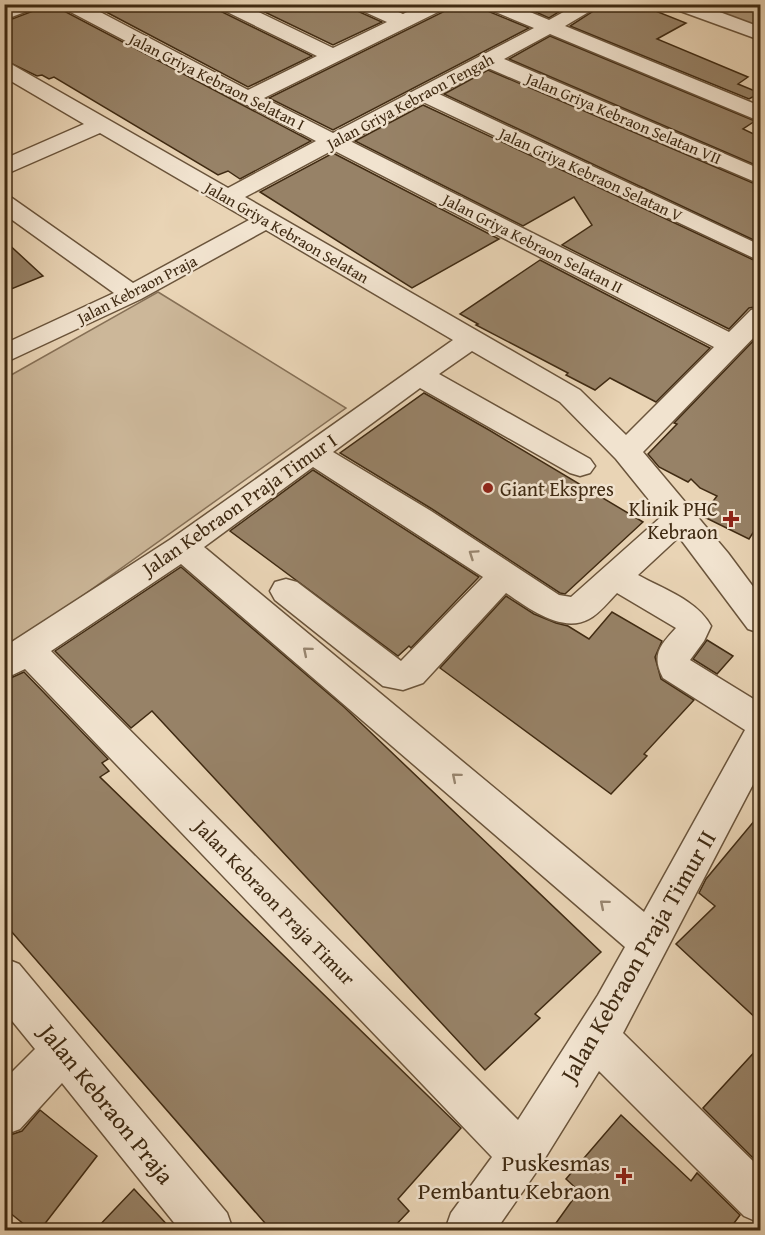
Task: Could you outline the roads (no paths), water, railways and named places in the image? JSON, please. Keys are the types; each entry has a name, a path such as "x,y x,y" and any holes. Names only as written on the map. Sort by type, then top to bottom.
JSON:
{"street":[{"path":"4,14 28,4"},
{"name":"Jalan Griya Kebraon Selatan I","path":"70,4 333,141"},
{"path":"226,4 333,57"},
{"path":"363,4 405,21"},
{"path":"248,98 439,4"},
{"path":"493,4 760,113"},
{"name":"Jalan Griya Kebraon Tengah","path":"228,197 592,4"},
{"path":"679,4 760,34"},
{"path":"732,4 760,15"},
{"name":"Jalan Griya Kebraon Selatan VII","path":"488,60 760,177"},
{"name":"Jalan Griya Kebraon Selatan","path":"4,68 570,396 626,452 717,561 756,602"},
{"name":"Jalan Griya Kebraon Selatan V","path":"422,94 760,254"},
{"path":"4,168 101,124"},
{"name":"Jalan Griya Kebraon Selatan II","path":"333,141 732,345"},
{"path":"4,203 132,294"},
{"name":"Jalan Kebraon Praja","path":"4,356 132,294 267,220"},
{"path":"626,452 760,316"},
{"name":"Jalan Kebraon Praja Timur I","path":"16,657 182,547 419,375 471,340"},
{"path":"419,375 580,466"},
{"path":"312,452 420,519 547,604 564,610 578,610 680,518"},
{"path":"182,547 649,942"},
{"path":"286,591 395,676 403,676 411,673 504,575"},
{"path":"615,577 686,617 694,626 693,635 674,651 672,660 675,668 760,720"},
{"name":"Jalan Kebraon Praja Timur","path":"16,657 521,1155"},
{"name":"Jalan Kebraon Praja Timur II","path":"468,1230 521,1155 613,1010 760,737"},
{"name":"Jalan Kebraon Praja","path":"4,978 210,1230"},
{"path":"596,1036 760,1200"},
{"path":"4,1113 63,1050"}],"waterway":[{"path":"713,4 760,22"}],"place":[{"name":"Giant Ekspres","path":"488,488"},
{"name":"Klinik PHC Kebraon","path":"731,519"},
{"name":"Puskesmas Pembantu Kebraon","path":"624,1176"}]}
